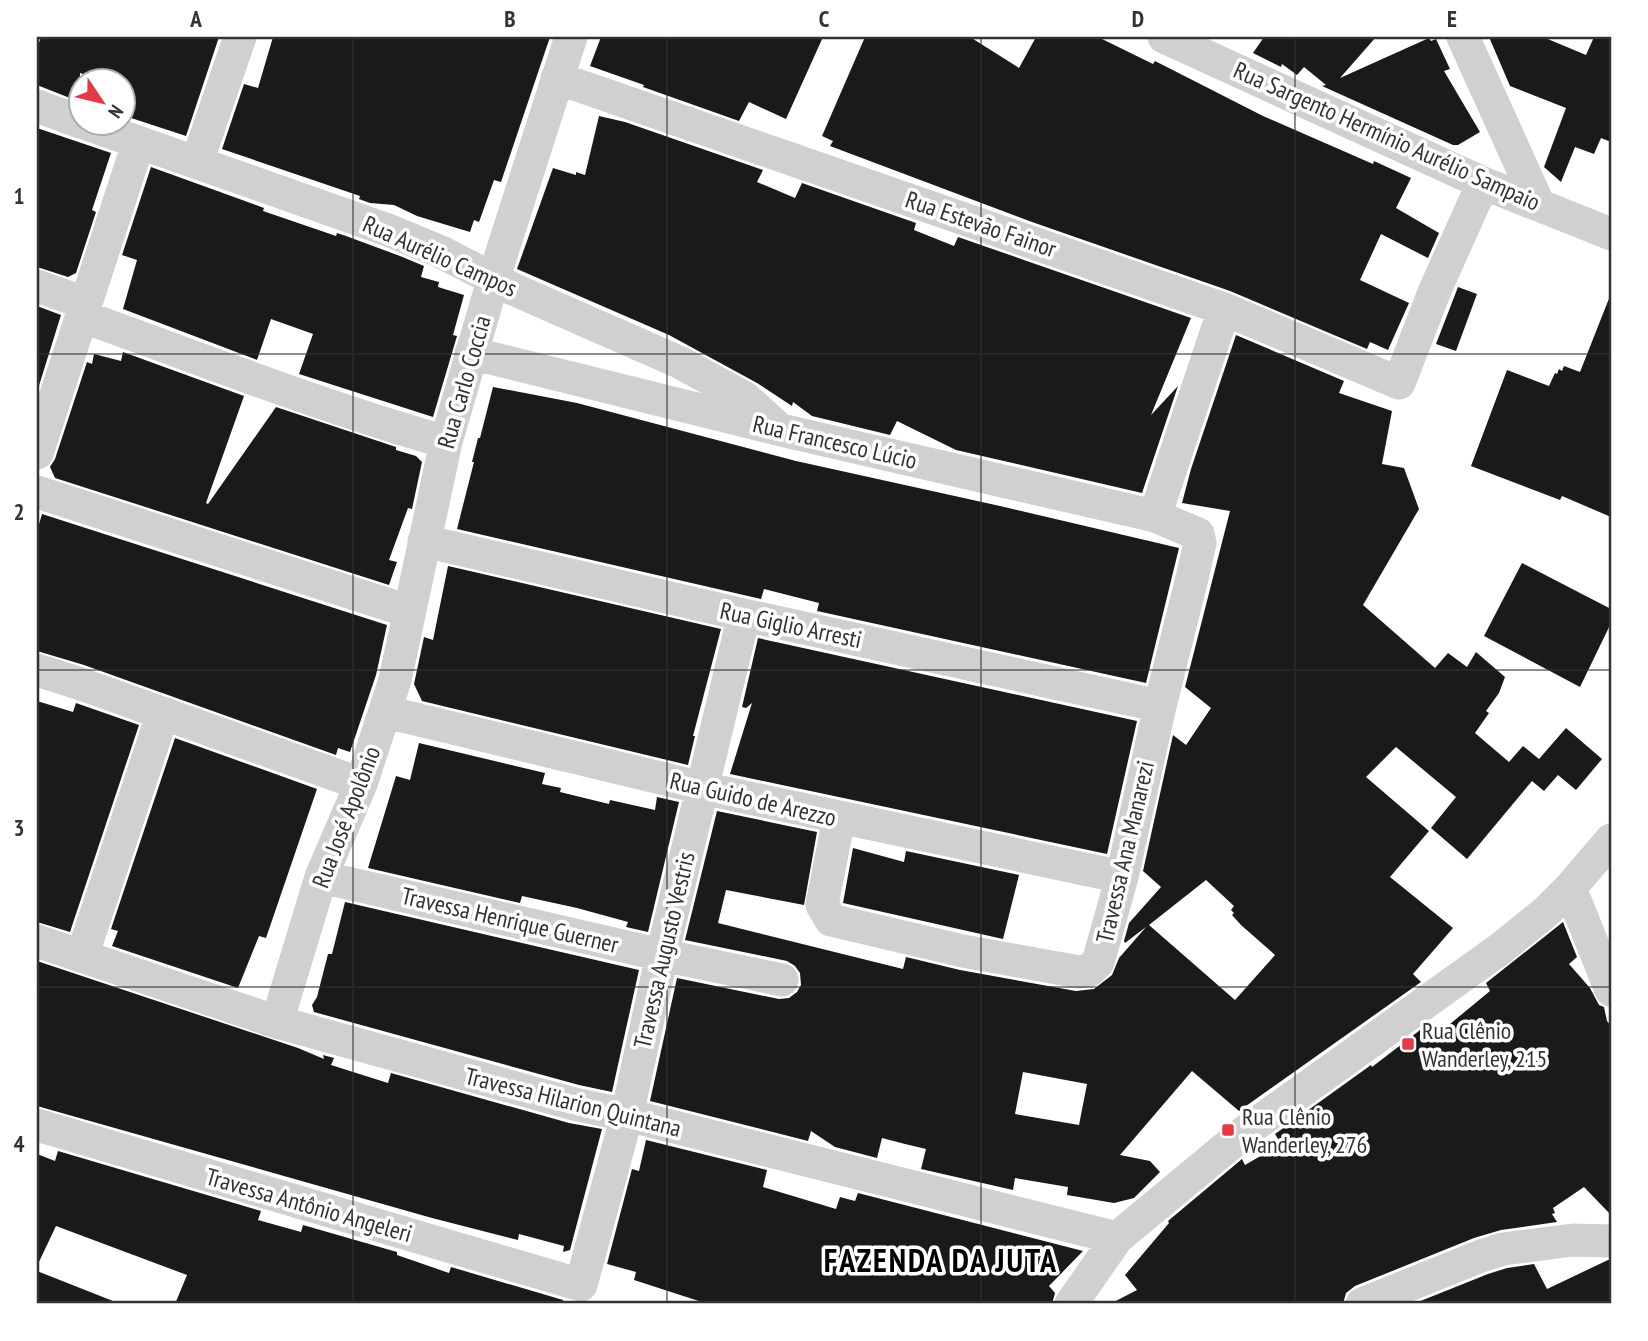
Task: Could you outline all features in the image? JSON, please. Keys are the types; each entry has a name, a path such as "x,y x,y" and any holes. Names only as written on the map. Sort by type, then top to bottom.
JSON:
{"street":[{"path":"197,162 240,37"},
{"name":"Rua Carlo Coccia","path":"408,611 446,442 471,353 571,37"},
{"name":"Rua Sargento Hermínio Aurélio Sampaio","path":"1164,37 1483,183 1611,234"},
{"path":"1463,37 1538,203"},
{"name":"Rua Estevão Fainor","path":"557,78 1224,309 1399,383 1435,290 1483,183"},
{"name":"Rua Aurélio Campos","path":"37,106 66,117"},
{"name":"Rua Aurélio Campos","path":"117,136 388,230 494,277 513,289 651,349 716,382 745,398 781,430"},
{"path":"37,452 138,144"},
{"path":"37,286 161,347 390,427 446,442"},
{"path":"1155,516 1224,309"},
{"name":"Rua Francesco Lúcio","path":"471,353 781,430 1155,516 1198,534"},
{"path":"37,492 408,611"},
{"name":"Travessa Ana Manarezi","path":"839,818 822,905 831,920 963,951 1079,972 1090,970 1098,962 1122,877 1200,542 1198,534"},
{"name":"Rua Giglio Arresti","path":"424,541 744,615 1160,706"},
{"name":"Rua José Apolônio","path":"277,1022 321,877 361,784 386,712 408,611"},
{"name":"Travessa Augusto Vestris","path":"580,1285 627,1115 662,955 744,615"},
{"path":"37,670 361,784"},
{"name":"Rua Guido de Arezzo","path":"386,712 702,788 1122,877"},
{"path":"82,956 163,713"},
{"path":"1085,1298 1117,1238 1246,1131 1500,949 1547,911 1609,846"},
{"name":"Travessa Henrique Guerner","path":"321,877 782,980"},
{"path":"1570,888 1611,990"},
{"name":"Travessa Hilarion Quintana","path":"37,941 277,1022 574,1104 1117,1238"},
{"name":"Travessa Antônio Angeleri","path":"37,1125 580,1285"},
{"path":"1362,1304 1481,1256 1503,1250 1573,1240 1611,1241"}],"building":[{"path":"41,37 219,37 186,136 136,120 136,66 66,66 66,96 37,85 37,49"},
{"path":"273,37 550,37 501,182 494,180 479,222 474,220 470,232 417,216 394,205 370,203 359,199 360,196 222,149 244,84 258,88"},
{"path":"601,37 823,37 786,119 749,102 739,121 590,66"},
{"path":"865,37 970,37 1019,68 1036,37 1098,37 1153,64 1155,61 1263,116 1411,178 1396,208 1439,233 1428,258 1381,234 1360,280 1409,303 1388,350 1370,342 1367,349 1230,291 1032,222 830,146 833,141 822,136"},
{"path":"1264,37 1376,37 1340,78 1429,38 1431,41 1436,39 1450,69 1444,71 1480,132 1458,145 1453,145 1322,86 1326,85 1304,67 1297,75 1282,64 1281,67 1253,53"},
{"path":"1489,37 1543,37 1586,55 1594,37 1611,37 1611,142 1601,138 1594,154 1575,147 1561,182 1544,167 1566,108 1510,86"},
{"path":"599,116 625,122 763,170 757,182 795,198 802,183 916,223 914,230 954,246 958,237 1191,318 1151,415 1178,386 1142,493 956,450 897,421 890,435 812,416 793,402 792,406 757,383 669,335 517,269 553,168 585,175"},
{"path":"37,128 111,153 92,210 96,212 76,273 68,277 37,267"},
{"path":"151,167 264,208 263,211 336,236 337,233 400,256 424,266 421,277 439,282 438,287 464,295 453,335 457,336 433,417 299,374 313,334 271,319 257,360 123,309 137,260 122,255"},
{"path":"1458,287 1477,294 1456,351 1436,344"},
{"path":"1610,296 1611,517 1562,496 1560,500 1471,466 1507,370 1549,386 1555,373 1557,374 1559,369 1562,371 1564,366 1580,372"},
{"path":"37,306 61,315 37,392"},
{"path":"1236,335 1344,381 1339,393 1392,411 1382,464 1404,468 1419,509 1363,605 1435,668 1448,653 1467,667 1476,652 1505,677 1499,693 1486,711 1489,713 1475,733 1509,762 1523,746 1539,759 1566,728 1602,759 1576,790 1558,775 1544,791 1532,781 1467,859 1431,828 1456,797 1396,747 1366,777 1429,831 1390,877 1453,928 1413,974 1421,982 1239,1111 1192,1071 1120,1155 1150,1161 1160,1172 1134,1198 1114,1203 1067,1195 1068,1187 1015,1178 1013,1190 921,1169 926,1149 882,1138 877,1158 835,1147 811,1131 808,1141 650,1101 677,978 779,999 789,998 801,985 800,973 787,961 685,940 717,811 817,832 804,905 726,890 718,923 903,969 906,957 960,970 1076,991 1094,989 1112,975 1119,958 1146,927 1125,943 1129,923 1161,887 1143,871 1173,735 1186,745 1211,708 1185,687 1230,511 1182,503","holes":["1206,880 1234,906 1232,915 1241,925 1275,955 1235,1000 1149,925","1023,1072 1087,1084 1079,1125 1015,1114"]},
{"path":"123,352 244,396 206,503 208,504 276,407 416,456 422,462 412,509 408,508 389,560 397,562 389,585 55,478 50,467 87,362 92,364 94,354 121,361"},
{"path":"493,387 577,403 796,461 1179,548 1146,683 817,611 819,603 764,589 761,599 457,529"},
{"path":"42,514 387,625 376,675 350,752 338,748 336,755 84,665 37,651 37,531"},
{"path":"1522,563 1611,609 1611,623 1580,687 1484,636"},
{"path":"448,566 721,629 688,765 422,701 414,684 424,637 433,640"},
{"path":"758,638 1137,721 1107,854 730,774 752,703 746,708 742,707"},
{"path":"37,701 73,712 76,703 139,725 70,932 37,922"},
{"path":"175,738 317,789 266,938 259,936 238,988 112,946 118,931 111,929"},
{"path":"419,743 545,773 542,784 561,788 560,792 609,804 610,800 655,810 657,797 679,802 648,932 626,927 628,922 577,908 522,896 520,903 368,868 396,776 410,780"},
{"path":"853,848 904,862 906,851 1019,875 1003,939 843,903"},
{"path":"345,902 639,970 612,1092 314,1012 312,1005 317,997 328,954 332,954"},
{"path":"1563,922 1577,957 1569,964 1590,988 1599,1005 1604,1007 1611,1026 1611,1215 1584,1187 1553,1208 1555,1213 1552,1214 1557,1222 1501,1230 1474,1238 1355,1286 1346,1293 1343,1304 1110,1304 1137,1290 1125,1275 1168,1221 1242,1159 1245,1165 1281,1144 1275,1134 1371,1065 1372,1067 1424,1027 1433,1038 1490,991 1486,983"},
{"path":"37,961 324,1059 323,1055 334,1058 331,1065 388,1083 391,1073 569,1123 602,1129 570,1250 563,1252 564,1246 519,1234 518,1240 432,1218 37,1106"},
{"path":"646,1140 767,1170 763,1187 836,1209 840,1197 855,1201 858,1193 1083,1251 1049,1286 1055,1293 1052,1304 708,1304 634,1280 636,1272 607,1264 632,1169 639,1171"},
{"path":"58,1151 261,1211 258,1220 301,1232 303,1225 397,1252 397,1255 449,1273 451,1267 563,1300 563,1304 175,1304 187,1275 56,1226 37,1266 37,1154 55,1161"},
{"path":"1611,1260 1611,1304 1413,1304 1488,1274 1534,1264 1547,1289"},
{"path":"37,1271 118,1303 118,1304 37,1304"}],"place":[{"name":"Rua Clênio Wanderley, 215","path":"1408,1044"},
{"name":"Rua Clênio Wanderley, 276","path":"1228,1130"}],"district":[{"name":"FAZENDA DA JUTA","path":"941,1260"}]}
